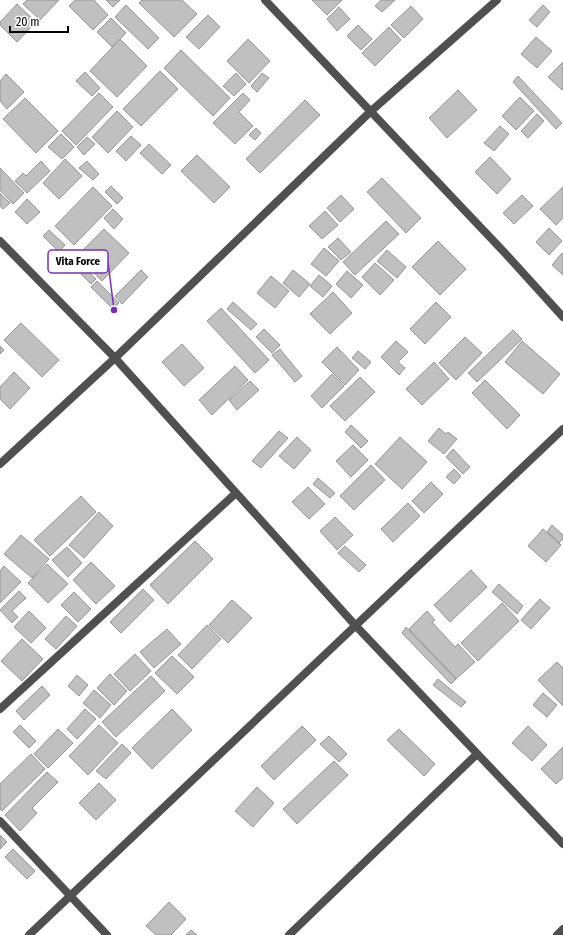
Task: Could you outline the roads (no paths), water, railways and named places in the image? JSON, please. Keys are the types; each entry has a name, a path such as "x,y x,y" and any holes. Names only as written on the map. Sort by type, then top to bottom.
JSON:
{"street":[{"path":"265,0 504,252 563,317"},
{"path":"0,464 115,358 370,112 497,0"},
{"path":"0,240 115,358 355,625 563,844"},
{"path":"29,935 563,429"},
{"path":"0,709 236,493"},
{"path":"289,935 477,754"},
{"path":"0,821 106,935"},
{"path":"556,935 563,929"}],"place":[{"name":"Vita Force","path":"114,310"}]}
